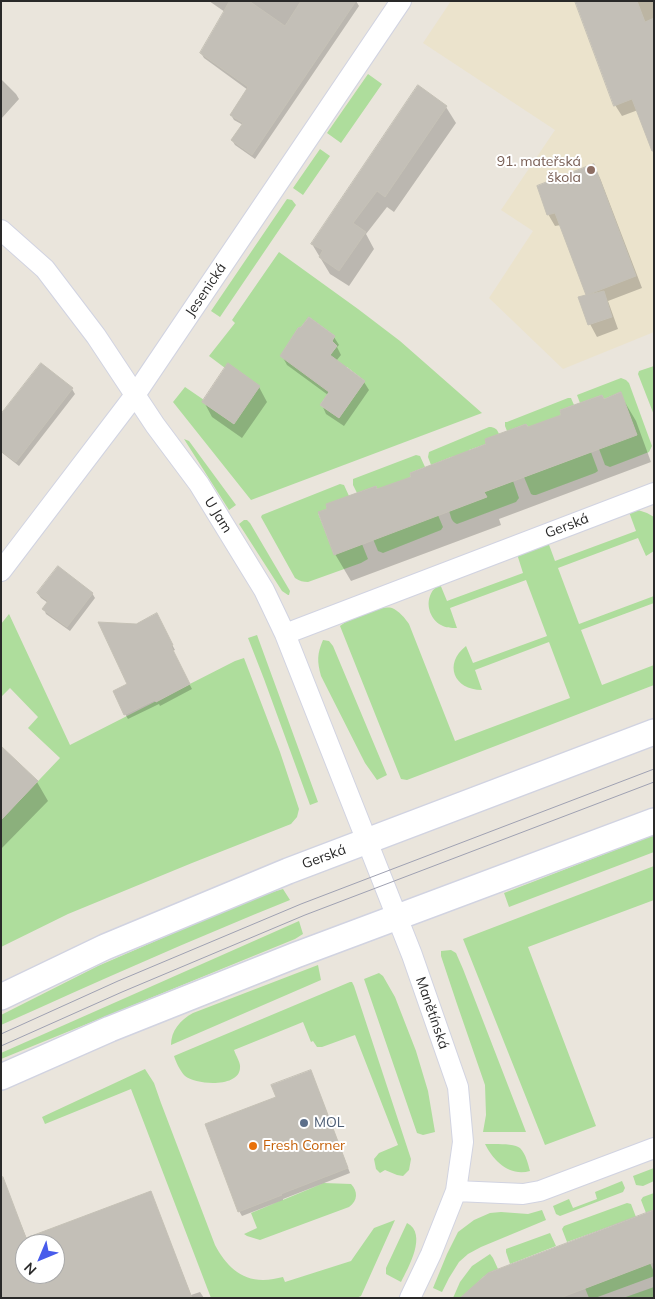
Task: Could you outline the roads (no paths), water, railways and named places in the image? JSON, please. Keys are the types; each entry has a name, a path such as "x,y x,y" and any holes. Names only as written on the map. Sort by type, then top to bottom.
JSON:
{"street":[{"name":"Jesenická","path":"1,571 135,395 401,1"},
{"name":"U Jam","path":"1,230 45,269 96,336 155,425 204,492 264,590 285,634 367,841"},
{"name":"Gerská","path":"285,634 654,494"},
{"name":"Gerská","path":"1,997 105,947 264,880 654,732"},
{"path":"1,1077 110,1029 310,950 654,820"},
{"name":"Manětínská","path":"367,841 412,954 458,1087 463,1142 456,1191 431,1254 410,1298"},
{"path":"456,1191 523,1194 540,1191 654,1148"}],"tram line":[{"path":"1,1034 118,981 301,904 654,769"},
{"path":"1,1046 122,992 305,915 654,782"}],"place":[{"name":"91. mateřská škola","path":"591,170"},
{"name":"MOL","path":"304,1123"},
{"name":"Fresh Corner","path":"253,1146"}]}
